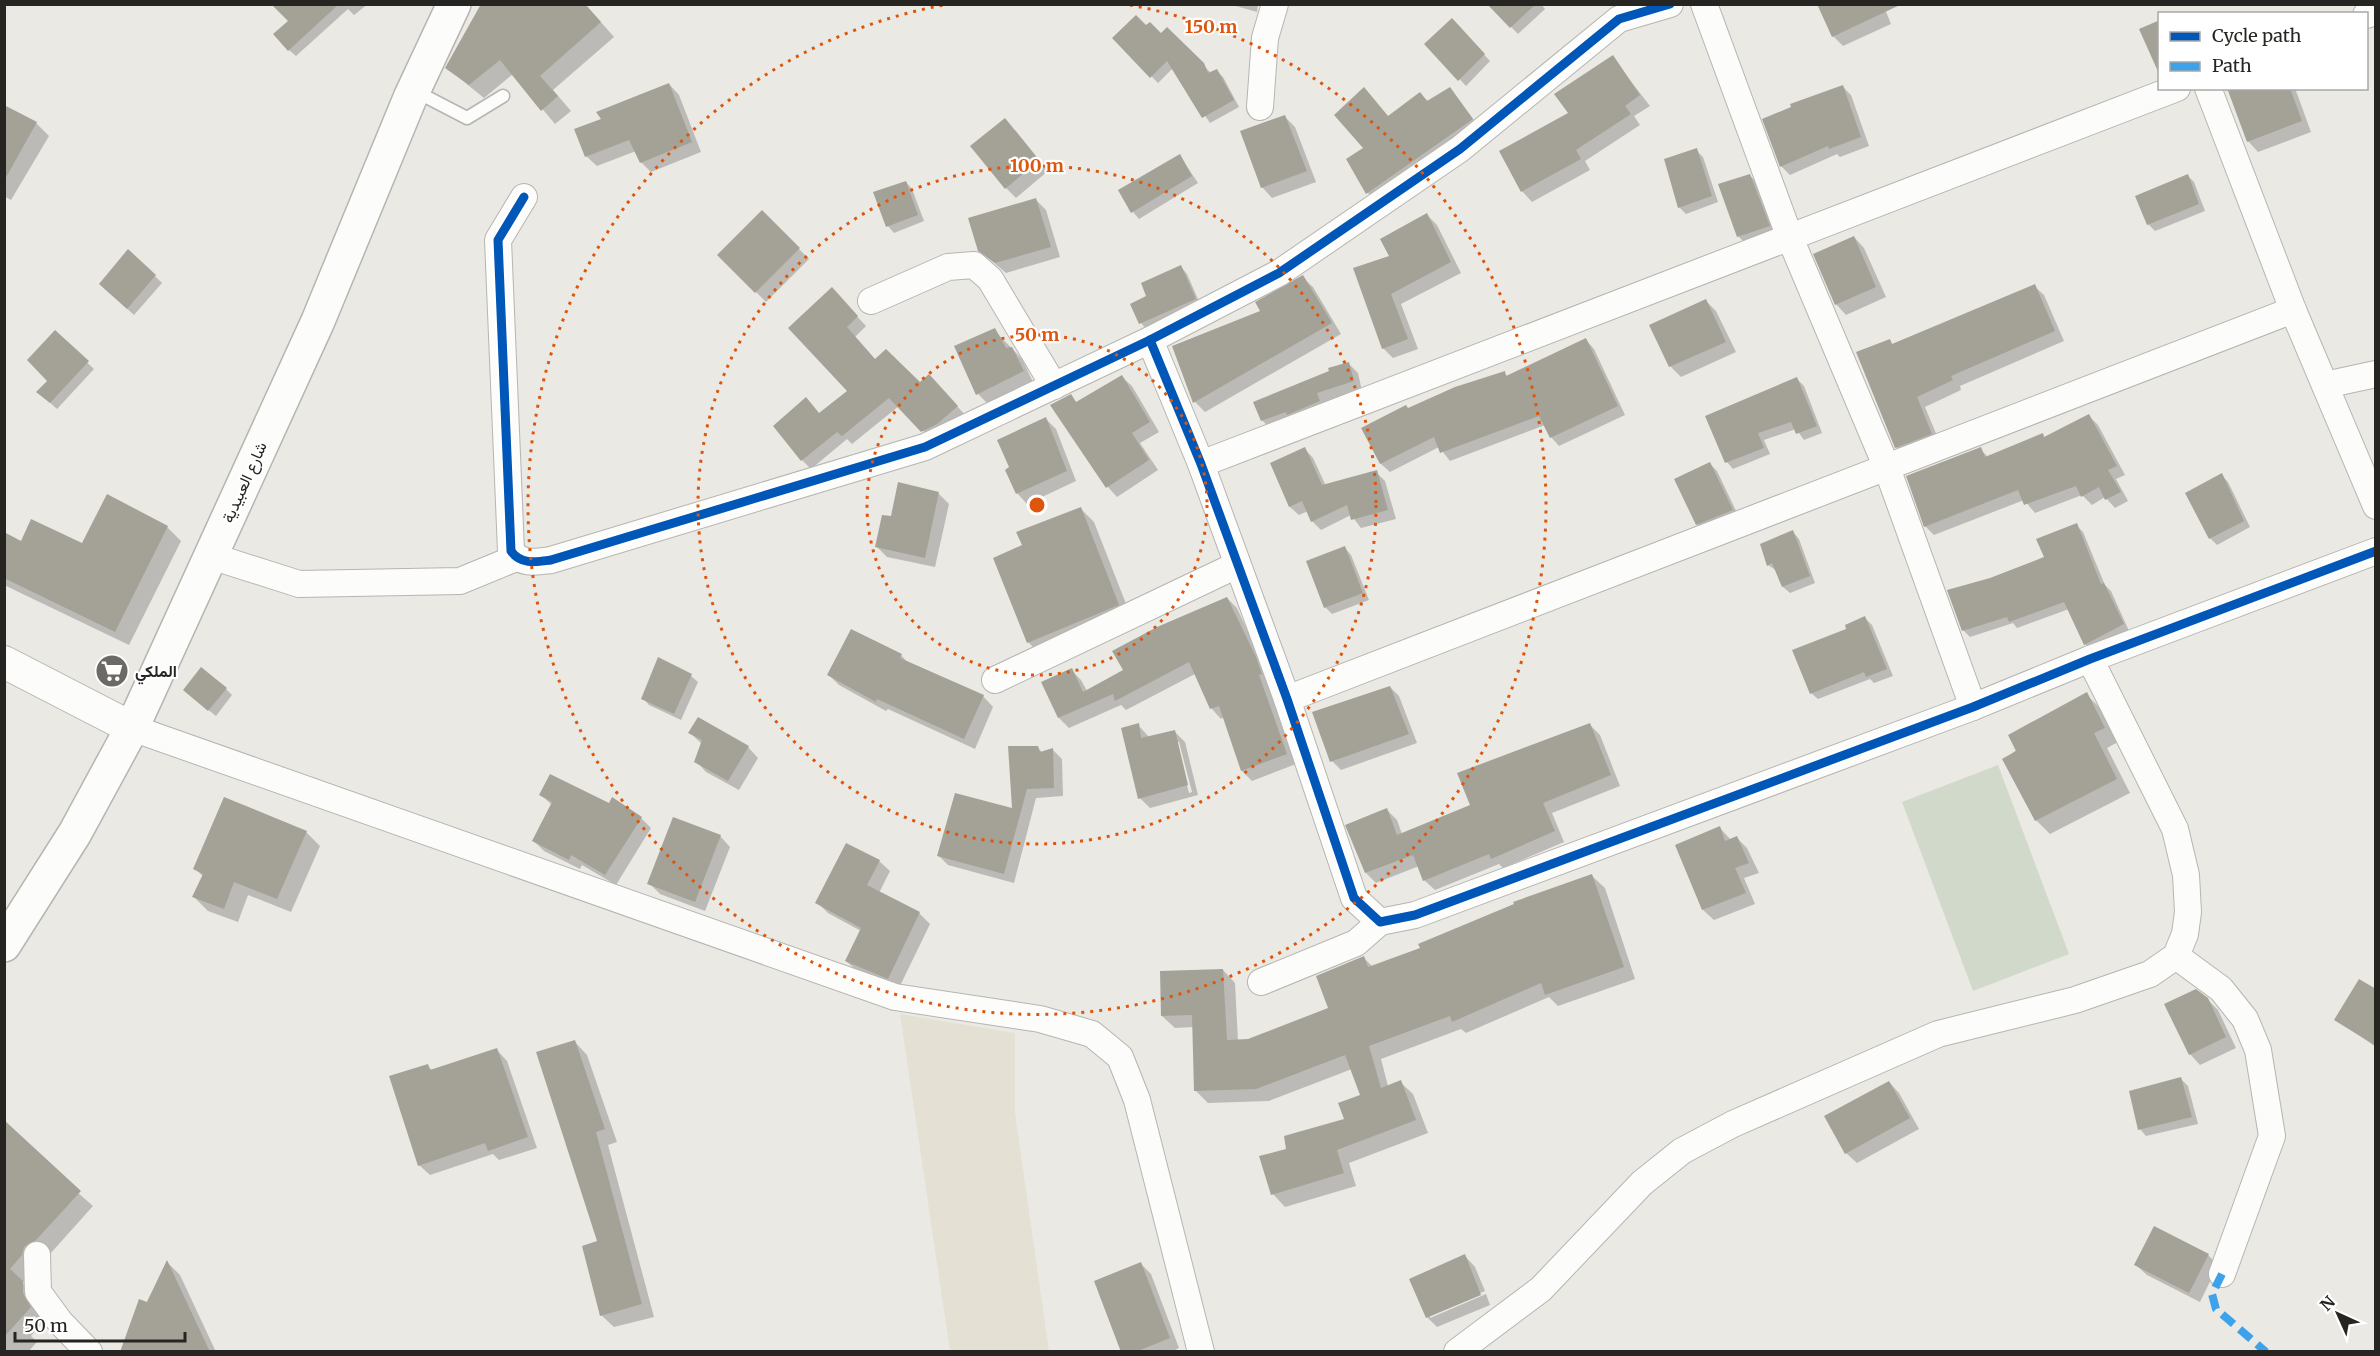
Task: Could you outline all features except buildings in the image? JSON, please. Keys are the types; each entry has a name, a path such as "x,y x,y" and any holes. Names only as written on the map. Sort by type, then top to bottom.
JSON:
{"main road":[{"name":"شارع العبيدية","path":"4,945 75,833 132,728 318,321 414,90 454,4"}],"street":[{"path":"1260,107 1265,38 1275,4"},
{"path":"524,197 498,240 511,552 516,558 530,562 551,560 925,447 1149,340 1288,266 1460,149 1613,12 1670,4"},
{"path":"1704,4 1790,238 1887,468 1972,707"},
{"path":"1201,464 2172,90"},
{"path":"2209,90 2294,310 2376,506"},
{"path":"871,301 948,267 974,265 990,279 1054,386"},
{"path":"1287,699 2294,310"},
{"path":"1149,340 1201,464 1236,565 1287,699 1354,898 1380,921"},
{"path":"2325,385 2376,374"},
{"path":"1261,982 1356,943 1380,921 1415,915 1972,707 2090,659 2376,551"},
{"path":"211,556 299,584 460,581 516,558"},
{"path":"995,680 1236,565"},
{"path":"1457,1352 1541,1289 1642,1183 1682,1151 1733,1124 1938,1034 2075,1000 2150,974 2176,956 2185,934 2188,912 2186,875 2175,829 2090,659"},
{"path":"4,662 132,728 896,997 1040,1018 1092,1034 1120,1058 1137,1100 1201,1352"},
{"path":"2176,956 2221,989 2245,1018 2258,1050 2272,1136 2222,1274"},
{"path":"37,1255 38,1292 60,1322 89,1352"}],"lane":[{"path":"414,90 466,118 503,96"}],"shaded area":[{"path":"900,1014 1015,1033 1015,1113 1049,1351 950,1351"}],"green space":[{"path":"1998,765 2069,954 1973,991 1902,802"}],"marked path":[{"path":"2222,1274 2212,1294 2216,1309 2266,1352"}],"cycle path":[{"path":"524,197 498,240 511,551 519,559 534,562 551,560 925,447 1150,340 1279,273 1460,149 1619,19 1670,4"},
{"path":"1150,340 1201,464 1287,699 1354,898 1380,922 1415,915 1973,707 2090,659 2376,551"}],"place":[{"name":"الملكي","path":"112,671"}]}
